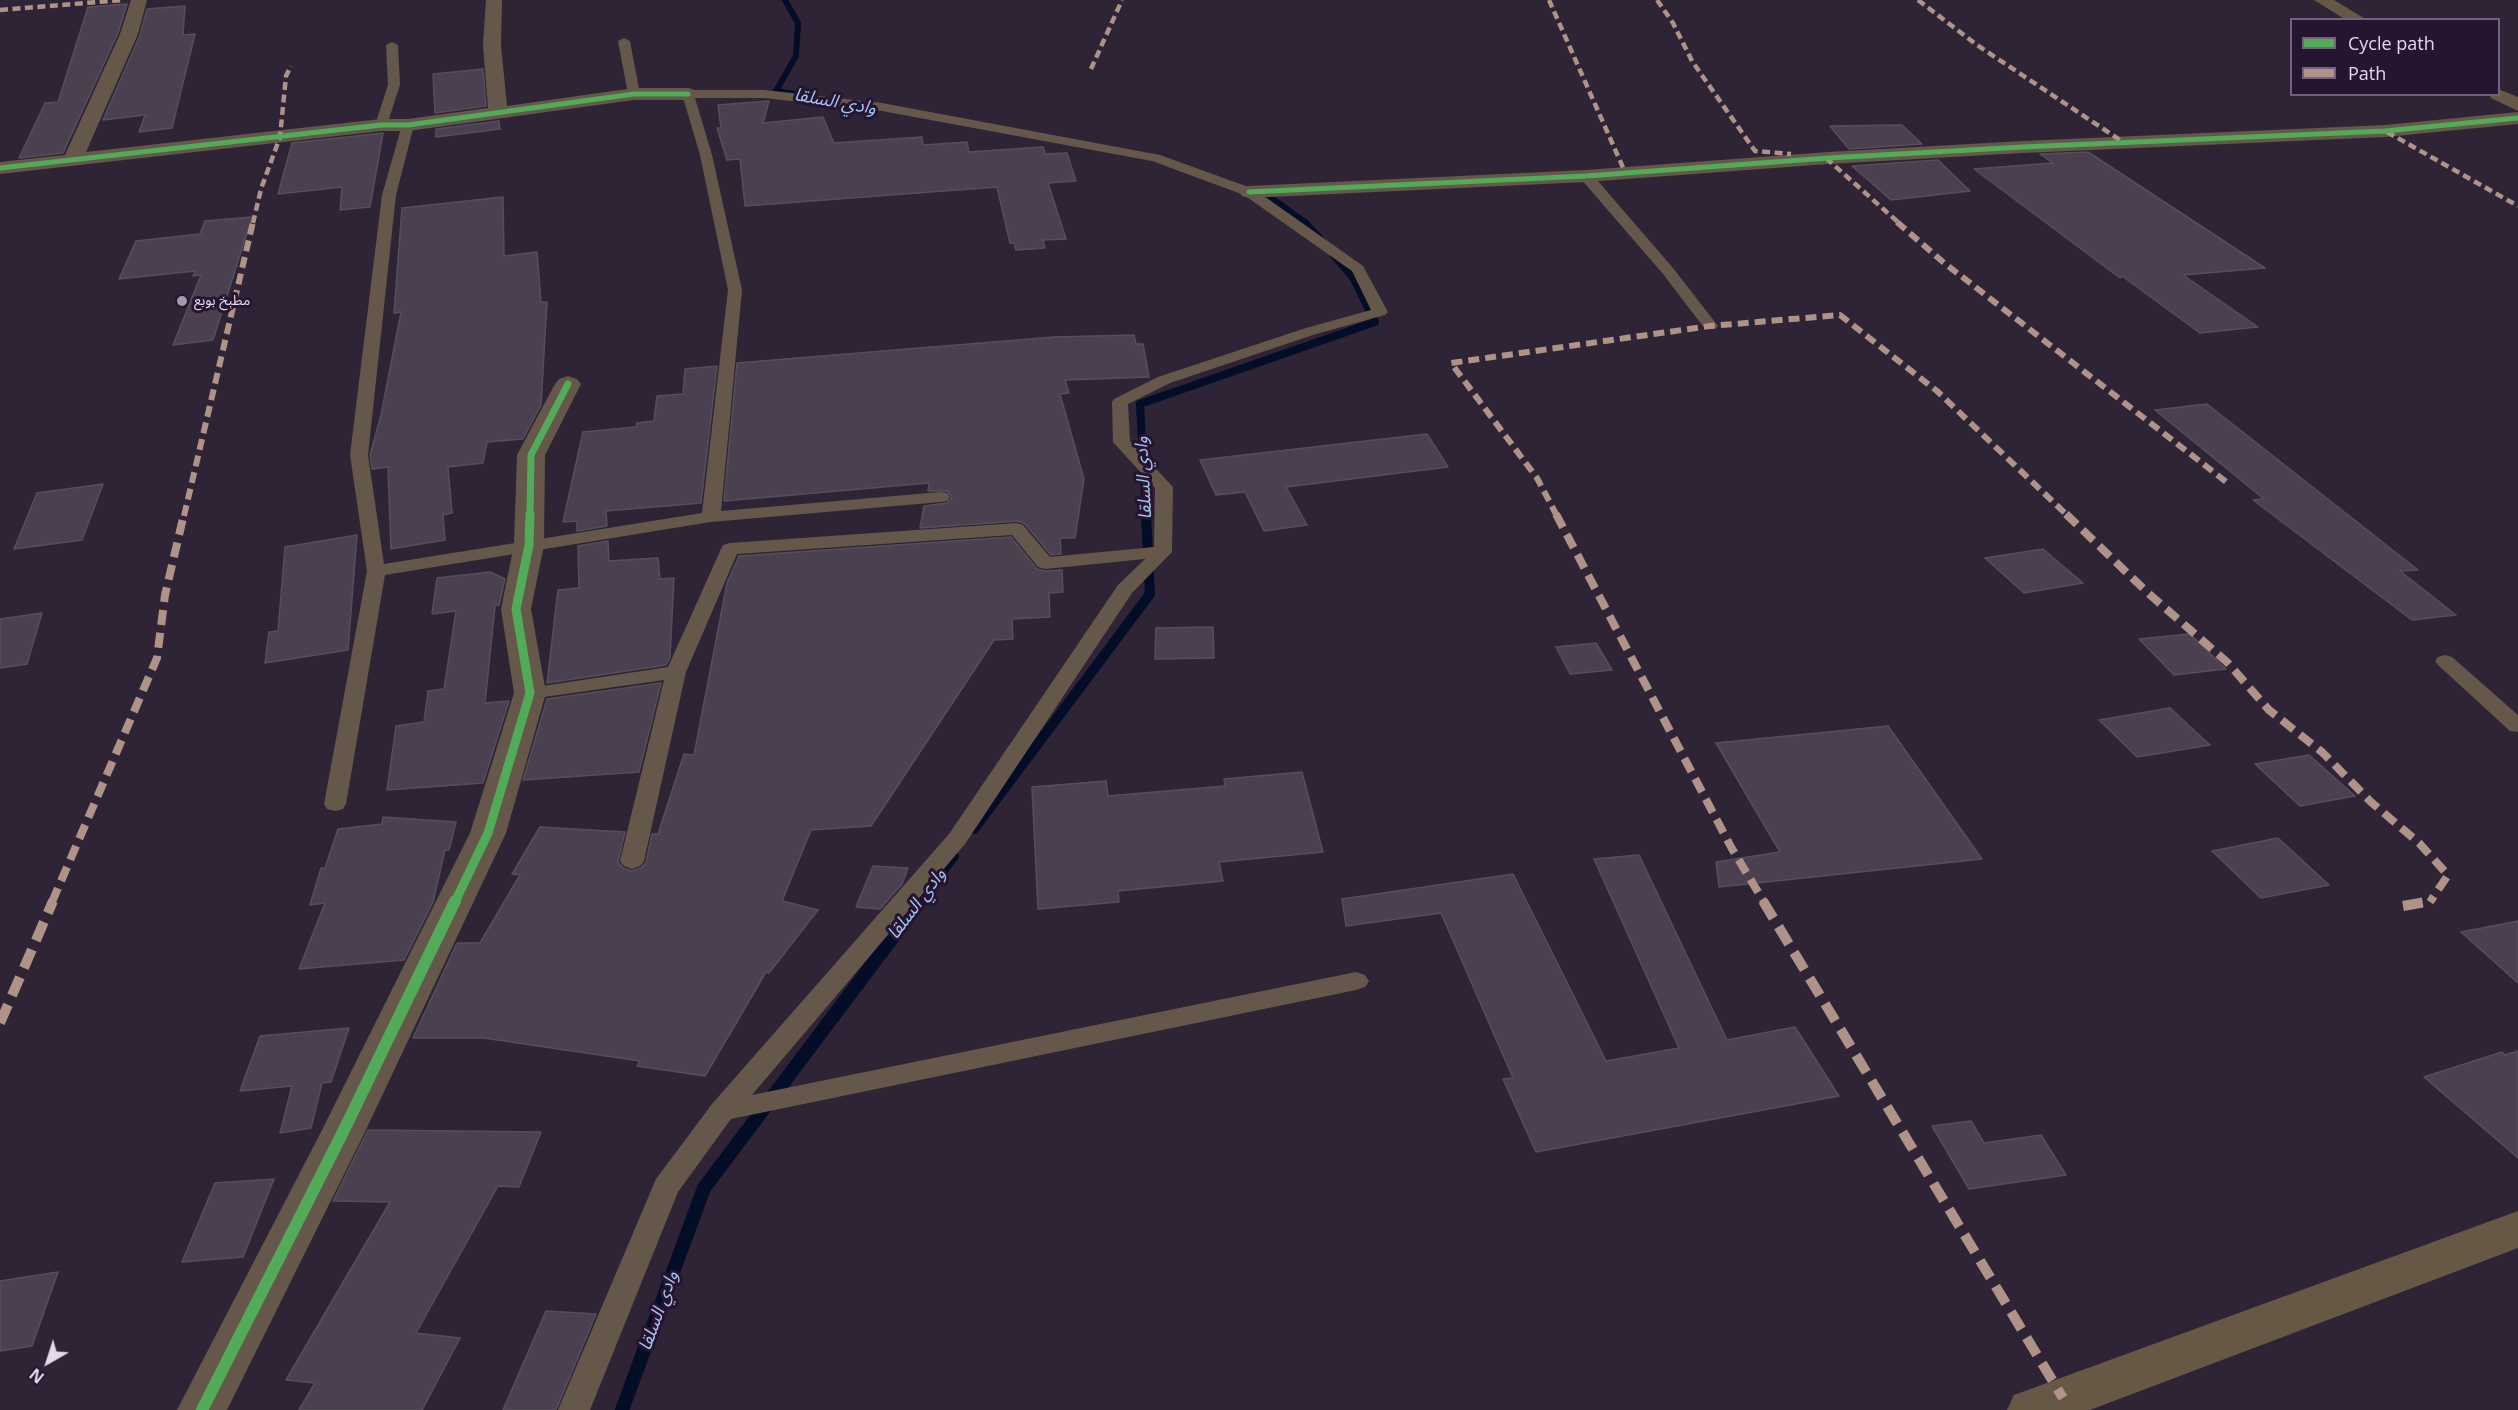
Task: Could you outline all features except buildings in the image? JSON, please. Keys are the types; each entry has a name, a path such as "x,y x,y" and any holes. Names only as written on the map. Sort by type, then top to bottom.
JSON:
{"street":[{"path":"73,160 129,34 139,0"},
{"path":"494,0 492,45 498,111"},
{"path":"2322,0 2355,18"},
{"path":"0,168 381,125 408,124 634,94 688,94"},
{"path":"2500,95 2518,105"},
{"path":"1249,192 1586,176 1828,158 2385,131 2518,118"},
{"path":"202,1410 342,1134 488,833 530,693 516,609 529,544 531,455 568,384"},
{"path":"2032,1410 2518,1229"}],"lane":[{"path":"624,41 634,94"},
{"path":"381,125 394,85 392,45"},
{"path":"574,1410 666,1187 722,1111 957,839 1125,589 1164,552 1164,487 1122,442 1120,402 1164,380 1311,331 1380,312 1358,269 1249,192 1155,158 882,107 764,94 688,94 706,155 735,290 711,517"},
{"path":"335,804 376,571 359,455 389,195 408,124"},
{"path":"1586,176 1668,271 1710,326"},
{"path":"376,571 529,544 711,517 941,497"},
{"path":"632,861 676,672 730,549 1017,529 1045,563 1164,552"},
{"path":"2445,661 2518,726"},
{"path":"530,693 676,672"},
{"path":"722,1111 1356,981"}],"waterway":[{"name":"وادي السلقا","path":"785,0 798,23 796,56 776,91 795,94"},
{"name":"وادي السلقا","path":"1259,192 1266,194 1306,223"},
{"name":"وادي السلقا","path":"1304,222 1320,239"},
{"name":"وادي السلقا","path":"1146,516 1140,404 1375,322 1354,279 1334,255"},
{"name":"وادي السلقا","path":"974,829 1150,594 1146,514"},
{"name":"وادي السلقا","path":"919,902 954,856"},
{"name":"وادي السلقا","path":"622,1410 704,1188 920,901"}],"marked path":[{"path":"0,10 122,0"},
{"path":"1091,69 1122,0"},
{"path":"1549,0 1625,172"},
{"path":"1657,0 1673,23 1692,61 1755,151 1791,154"},
{"path":"1918,0 1977,45 2123,142"},
{"path":"0,1023 157,658 165,595 261,189 280,137 286,76 291,66"},
{"path":"2387,132 2518,206"},
{"path":"1826,158 1943,262 2229,484"},
{"path":"2063,1398 1731,847 1537,478 1451,363 1710,326 1840,315 1937,391 2148,593 2227,662 2269,710 2322,752 2371,802 2419,843 2448,875 2430,902 2403,906"}],"cycle path":[{"path":"0,168 381,125 408,125 634,94 688,94"},
{"path":"1249,192 1586,176 1828,158 2023,147 2385,131 2518,118"},
{"path":"202,1410 342,1134 488,833 530,693 516,609 529,545 531,455 568,384"}],"place":[{"name":"مطبخ بوبع","path":"182,301"}]}
